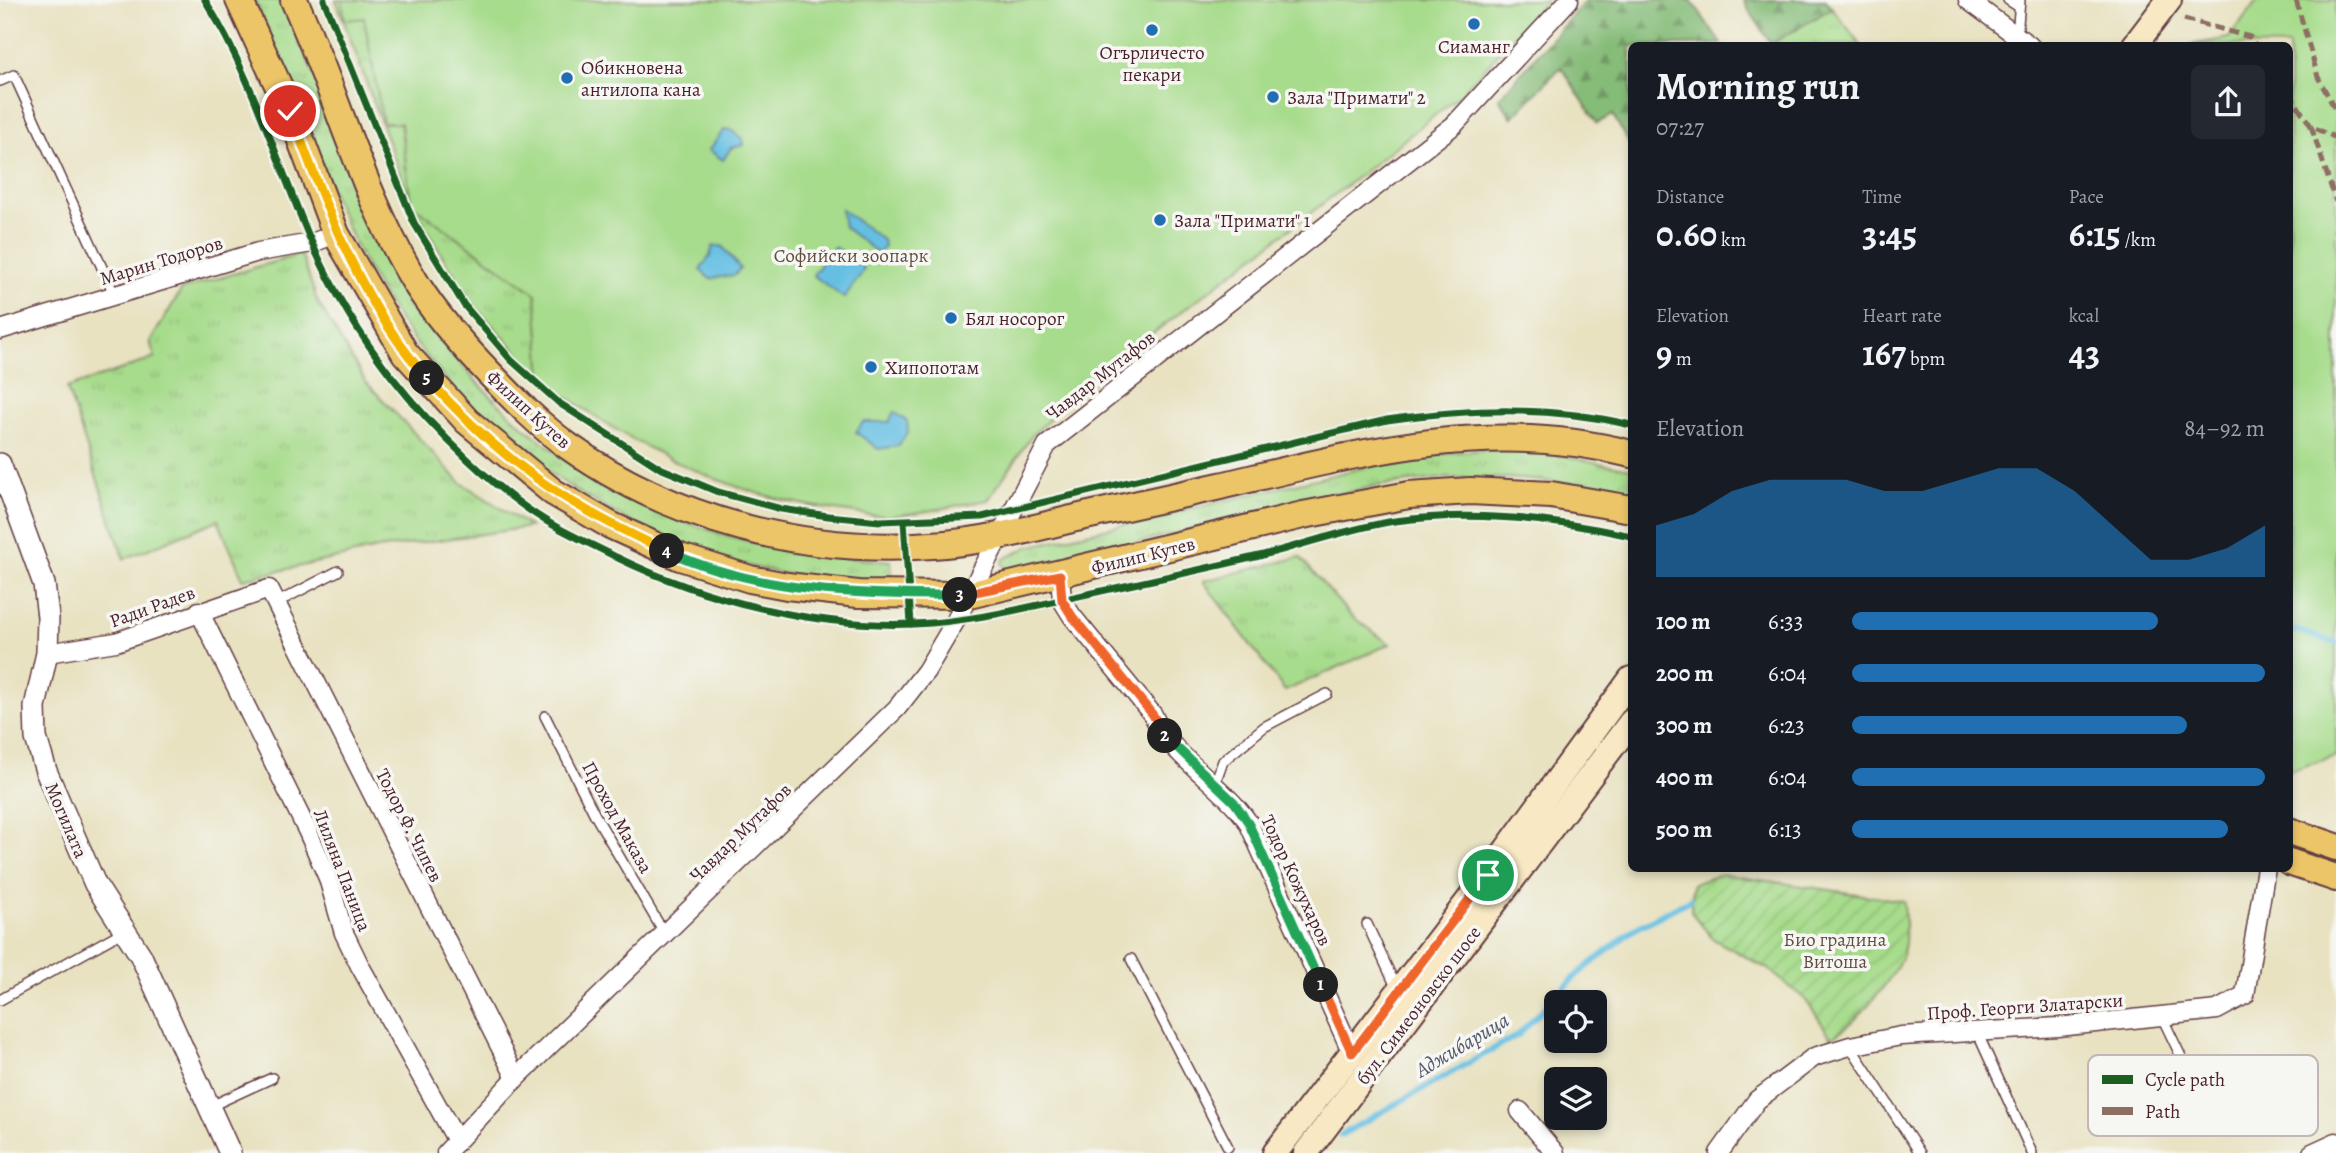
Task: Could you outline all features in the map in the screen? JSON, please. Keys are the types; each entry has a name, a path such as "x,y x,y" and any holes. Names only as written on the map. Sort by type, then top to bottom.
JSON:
{"main road":[{"name":"Филип Кутев","path":"239,0 285,99 336,234 405,352 446,399 495,447 553,492 583,510 680,557 750,579 858,594 969,595 1303,515 1409,495 1470,491 1540,494 1628,509"},
{"name":"Филип Кутев","path":"294,0 373,195 418,286 470,354 541,425 568,446 634,485 684,508 768,534 834,544 905,546 998,537 1297,466 1404,444 1448,439 1517,438 1586,444 1628,453"},
{"path":"2137,42 2169,0"},
{"name":"бул. Симеоновско шосе","path":"1275,1153 1573,762 1628,683"},
{"name":"бул. Симеоновско шосе","path":"1306,1153 1628,726"},
{"path":"2293,832 2336,847"},
{"path":"2293,863 2336,877"}],"street":[{"name":"Чавдар Мутафов","path":"451,1147 516,1078 664,933 886,721 926,671 969,595 1040,455 1058,435 1454,125 1569,0"},
{"path":"1968,0 2024,41"},
{"name":"Марин Тодоров","path":"0,330 258,252 312,243 336,234"},
{"name":"Могилата","path":"0,464 44,584 48,617 47,653 35,707 36,738 46,771 95,884 141,956 230,1153"},
{"name":"Тодор Кожухаров","path":"1060,575 1062,600 1072,616 1153,715 1160,732 1215,783 1248,822 1352,1053"},
{"name":"Ради Радев","path":"47,653 116,642 199,611 272,596"},
{"name":"Тодор Ф. Чипев","path":"272,596 516,1078"},
{"name":"Лиляна Паница","path":"199,611 314,846 328,878 344,933 451,1147"},
{"name":"Проф. Георги Златарски","path":"1719,1153 1757,1100 1814,1057 1850,1046 1901,1036 1977,1032 2217,1010 2245,995 2265,872"},
{"path":"1520,1111 1555,1153"},
{"path":"2312,1153 2336,1142"}],"lane":[{"path":"2008,0 2020,4 2024,41"},
{"path":"0,81 14,75 115,296"},
{"path":"272,596 338,571"},
{"path":"1215,783 1223,761 1264,727 1327,694"},
{"name":"Проход Маказа","path":"545,716 595,816 664,933"},
{"path":"1367,924 1398,993"},
{"path":"0,1000 125,931"},
{"path":"1131,959 1228,1147"},
{"path":"2161,1016 2180,1055"},
{"path":"1977,1032 2032,1153"},
{"path":"1850,1046 1920,1153"},
{"path":"209,1107 272,1078"}],"green space":[{"path":"254,0 278,0 295,33 364,204 400,284 450,352 503,408 551,448 600,481 653,508 708,530 766,545 827,556 891,561 892,582 815,578 739,563 666,538 596,503 532,459 473,408 422,350 378,287 359,253"},
{"path":"336,0 342,0 345,20 364,18 383,123 400,122 411,204"},
{"name":"Софийски зоопарк","path":"342,0 1547,0 1461,94 1359,176 1113,364 1033,434 988,500 882,516 794,503 717,479 680,464 609,425 542,379 536,294 411,204 401,123 383,123 364,18 345,20"},
{"path":"1586,0 1691,0 1720,42 1628,42 1628,142 1613,115 1597,123 1561,67 1512,118 1499,98"},
{"path":"1743,0 1826,0 1832,8 1774,42 1770,42"},
{"path":"2258,0 2336,0 2336,756 2293,770 2293,42 2206,42 2229,38"},
{"path":"1832,8 1859,42 1774,42"},
{"path":"411,204 536,294 542,379 470,301"},
{"path":"301,254 318,303 366,382 460,482 530,527 377,549 243,579 218,520 124,559 67,388 155,358 150,342 182,289"},
{"path":"1491,449 1538,451 1628,468 1628,495 1570,483 1507,478 1444,478 1375,486 1025,569 1008,570 1002,564 1004,559 1028,547 1409,457"},
{"path":"1300,557 1350,615 1390,644 1285,691 1203,581"},
{"name":"Био градина Витоша","path":"1721,874 1904,901 1905,936 1902,956 1872,1001 1851,1023 1831,1037 1805,999 1768,969 1713,939 1691,912 1693,884"}],"water":[{"path":"729,129 743,139 744,145 731,148 723,160 709,150 724,130"},
{"path":"841,209 883,240 884,246 879,254 844,227"},
{"path":"713,246 722,246 740,268 735,275 710,279 700,270 710,256"},
{"path":"834,247 861,263 864,270 844,298 813,275"},
{"path":"894,412 907,421 908,432 898,446 878,449 856,432 863,422 889,422"}],"waterway":[{"name":"Аджибарица","path":"2293,631 2336,643"},
{"name":"Аджибарица","path":"1341,1135 1518,1035 1577,975 1633,930 1691,899"}],"marked path":[{"path":"2296,0 2318,77 2336,111"},
{"path":"2184,19 2250,37 2253,42"},
{"path":"2293,99 2311,126 2336,138"},
{"path":"2311,126 2336,202"}],"cycle path":[{"path":"205,0 250,88 298,211 328,277 347,312 392,377 466,458 532,512 616,557 686,586 723,598 799,616 876,624 933,623 1025,608 1234,562 1395,521 1484,516 1573,525 1628,535"},
{"path":"324,0 414,223 464,305 511,360 559,403 660,468 718,492 781,509 880,521 982,517 1387,420 1448,413 1509,411 1570,414 1628,424"},
{"path":"904,521 911,624"}],"place":[{"name":"Сиаманг","path":"1474,24"},
{"name":"Огърличесто пекари","path":"1152,30"},
{"name":"Обикновена антилопа кана","path":"567,78"},
{"name":"Зала \"Примати\" 2","path":"1273,97"},
{"name":"Зала \"Примати\" 1","path":"1160,220"},
{"name":"Бял носорог","path":"951,318"},
{"name":"Хипопотам","path":"871,367"}],"route":[{"path":"290,111 336,234 354,269 405,352 467,421 495,447 553,492 610,525 680,557 750,579 787,586 858,594 969,595 1060,575 1062,600 1072,616 1153,715 1160,732 1234,802 1248,822 1352,1053 1488,875"}]}
